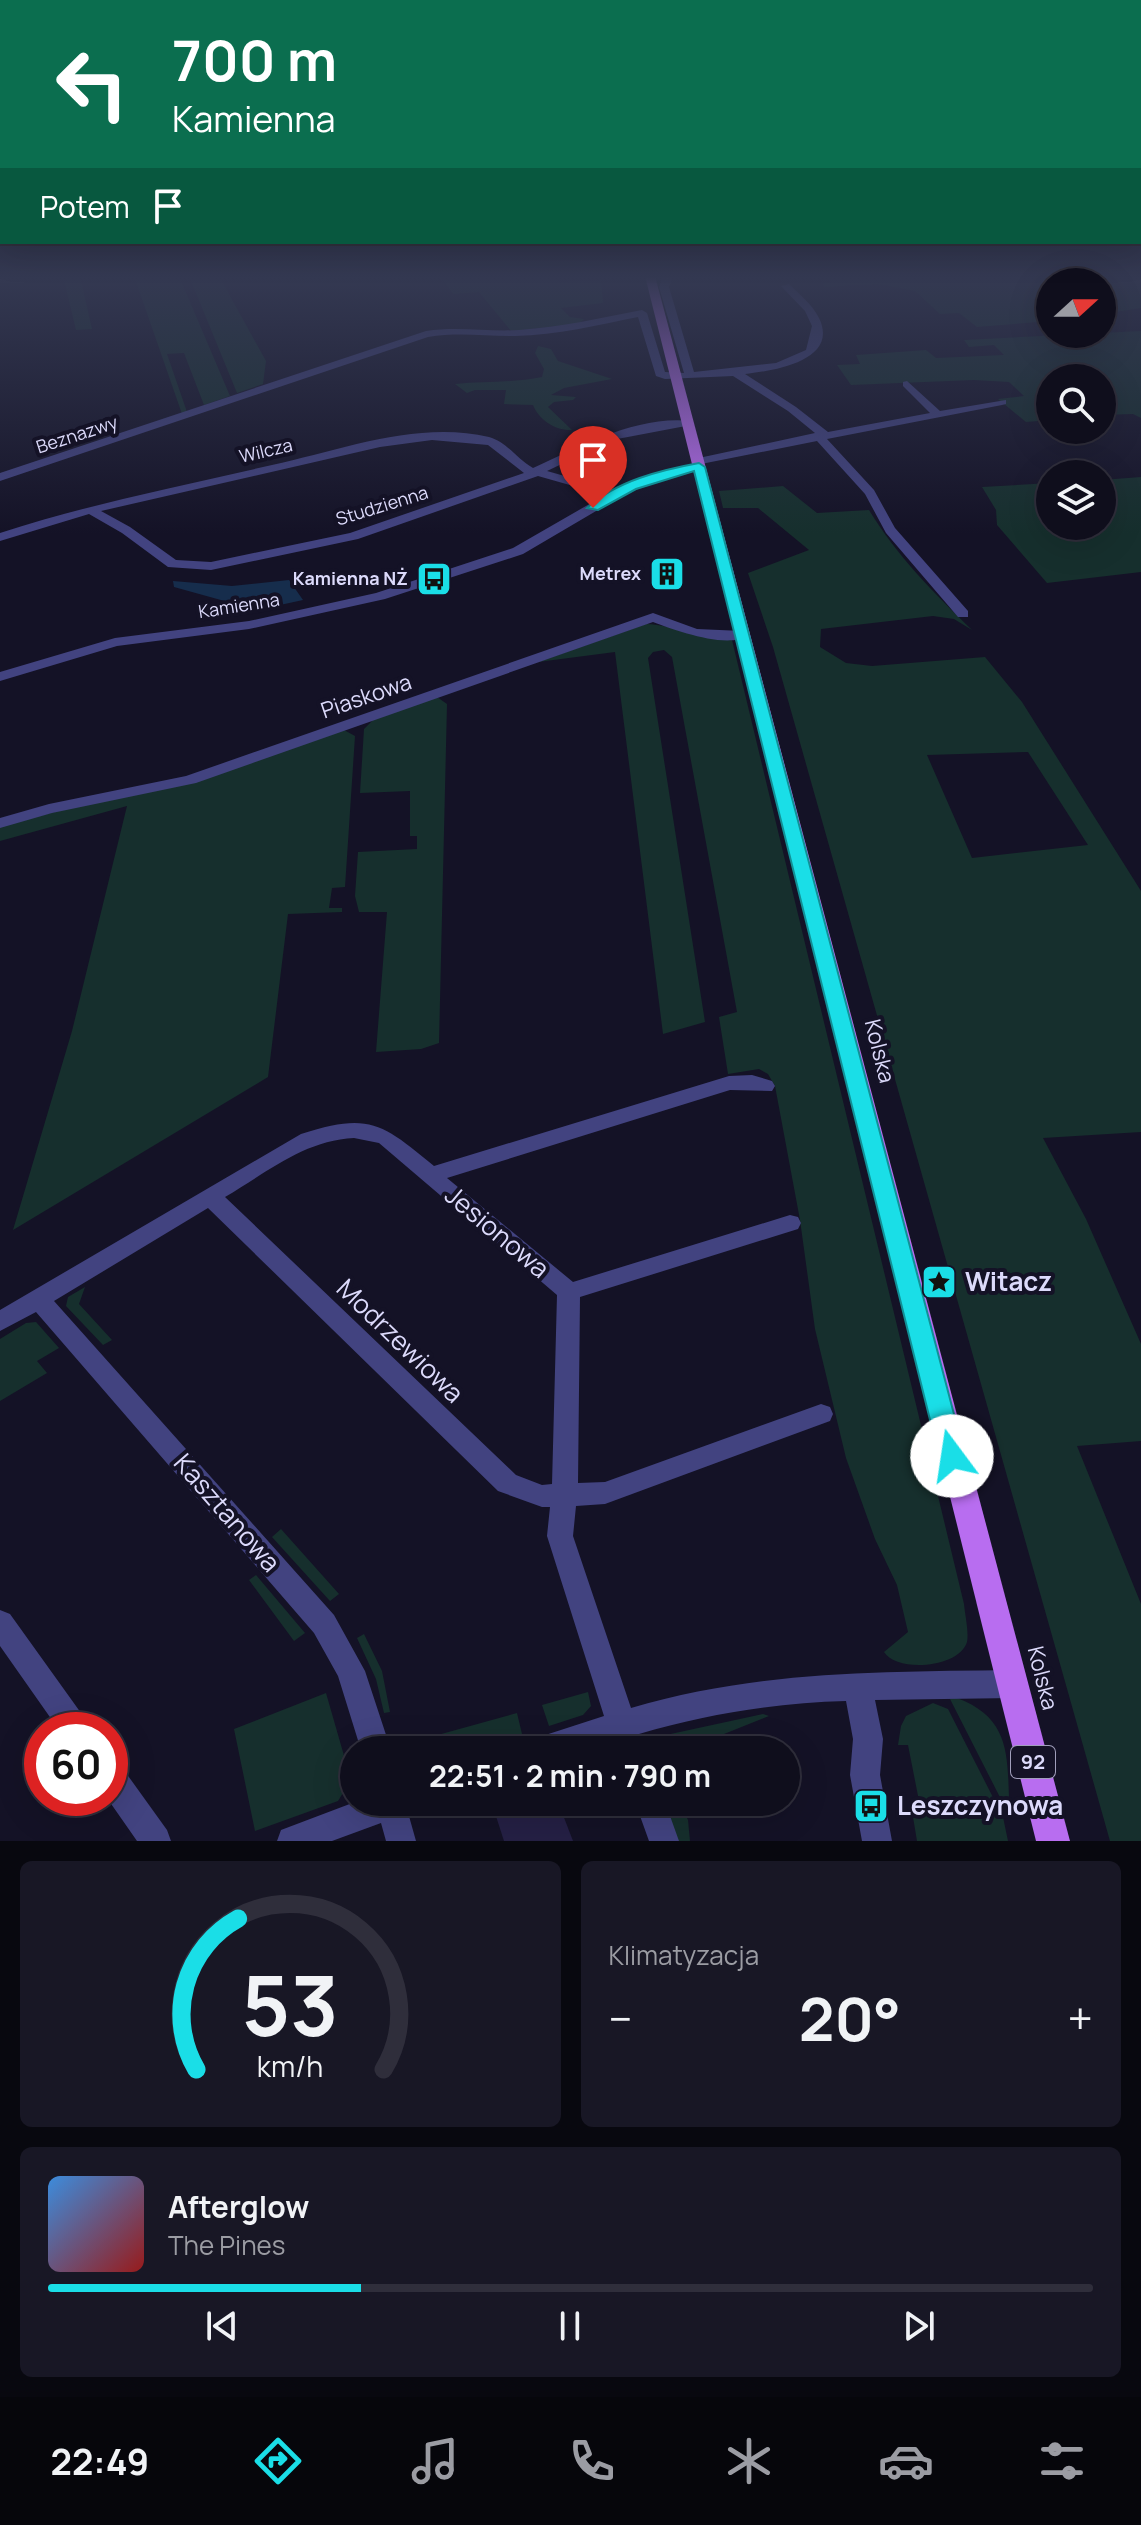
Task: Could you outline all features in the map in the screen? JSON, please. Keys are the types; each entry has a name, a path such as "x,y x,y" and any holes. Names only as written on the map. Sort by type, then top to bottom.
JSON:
{"main road":[{"name":"Kolska","path":"671,362 1053,1841"}],"street":[{"name":"Beznazwy","path":"0,477 341,362"},
{"name":"Beznazwy","path":"656,362 660,374 675,376"},
{"path":"686,362 690,375"},
{"path":"675,376 734,372 779,362"},
{"path":"734,372 792,409 821,436 870,493 890,530 963,614"},
{"path":"907,384 936,413"},
{"name":"Kamienna","path":"0,677 105,644 249,625 380,596 526,547 615,494 672,472 821,436 1002,402"},
{"name":"Studzienna","path":"92,511 126,530 173,564 200,567 353,536 536,472 608,438 687,423"},
{"name":"Wilcza","path":"0,537 158,492 398,441 452,438 489,441 504,449 517,466 615,494"},
{"name":"Piaskowa","path":"0,823 49,809 190,780 653,617 695,633 742,635"},
{"path":"430,1175 729,1083 752,1082 765,1086"},
{"name":"Jesionowa","path":"0,1322 299,1143 328,1134 360,1132 379,1135 569,1292 564,1496 560,1536 625,1736"},
{"name":"Modrzewiowa","path":"211,1197 507,1483 542,1496 605,1493 821,1414"},
{"path":"569,1292 790,1223"},
{"name":"Kasztanowa","path":"39,1300 324,1624 351,1671 372,1736"},
{"path":"0,1623 63,1712"},
{"path":"631,1736 728,1698 858,1688 1014,1684"},
{"path":"858,1688 868,1739 865,1775 877,1841"},
{"path":"128,1802 156,1841"},
{"path":"292,1841 358,1816"},
{"path":"395,1816 401,1841"},
{"path":"655,1816 664,1841"}],"green space":[{"path":"164,362 170,362 187,412 182,414"},
{"path":"187,362 216,362 230,396 204,405"},
{"path":"224,362 266,362 263,384 237,393"},
{"path":"540,362 561,362 612,379 564,388 551,395 576,397 554,402 548,407 572,430 549,424 533,405 504,404 506,390 467,393 455,384 542,377 544,369"},
{"path":"859,362 1141,362 1141,418 1133,414 1116,415 1116,364 1036,364 1036,421 1026,422 998,399 1024,396 1009,382 974,380 851,385 837,365"},
{"path":"1141,477 1141,572 1047,583 997,525 996,510 982,487 1036,484 1036,540 1116,540 1116,479"},
{"path":"783,486 817,513 869,510 904,558 972,630 954,619 933,616 821,629 820,647 846,663 872,666 985,657 1022,702 1141,891 1141,1132 1043,1138 1086,1219 1141,1344 1141,1441 1077,1446 1141,1604 1141,1841 1110,1841 773,647 748,573 809,550 758,508 723,508 719,491","holes":["1028,752 1088,845 972,858 927,755"]},
{"path":"646,624 732,640 964,1604 967,1642 962,1651 941,1662 927,1665 901,1663 884,1652 908,1632 897,1585 875,1539 846,1458 815,1329 800,1220 775,1086 768,1074 759,1069 728,1074 719,1017 737,1012 672,657 664,650 653,652 648,658 705,1022 663,1034 615,652 538,662"},
{"path":"437,697 447,704 439,1043 421,1049 376,1052 387,912 359,912 355,896 358,852 417,849 417,836 410,836 410,791 360,793 364,729 373,720"},
{"path":"344,730 355,736 345,887 332,888 329,908 342,908 342,912 288,914 268,1077 13,1230 72,1031 127,806 0,841 0,826 98,801 166,788"},
{"path":"85,1287 79,1304 112,1340 103,1345 66,1306 68,1297"},
{"path":"36,1322 59,1348 37,1361 47,1373 0,1401 0,1339 26,1323"},
{"path":"281,1529 339,1594 330,1601 272,1537"},
{"path":"256,1575 305,1633 294,1641 249,1580"},
{"path":"364,1634 382,1671 390,1712 384,1713 376,1679 357,1638"},
{"path":"588,1692 591,1706 583,1715 549,1726 542,1705"},
{"path":"326,1693 340,1742 338,1801 255,1831 234,1729"},
{"path":"957,1698 990,1718 999,1731 1007,1762 1010,1817 950,1699"},
{"path":"933,1703 948,1709 1003,1817 1008,1841 917,1841 913,1817 922,1816 908,1745 898,1745 906,1716"},
{"path":"517,1713 522,1734 516,1736 434,1736"},
{"path":"763,1714 769,1716 719,1736 666,1735"},
{"path":"669,1816 686,1816 690,1841 677,1841"}],"water":[{"path":"289,580 303,600 257,610 174,587 173,581 232,586"}],"building":[{"path":"496,1816 563,1816 573,1841 504,1841"}],"place":[{"name":"Metrex","path":"667,574"},
{"name":"Kamienna NŻ","path":"434,579"},
{"name":"Witacz","path":"939,1282"},
{"name":"Leszczynowa","path":"871,1806"}],"route":[{"path":"593,508 632,486 672,472 699,467 952,1456"}]}
